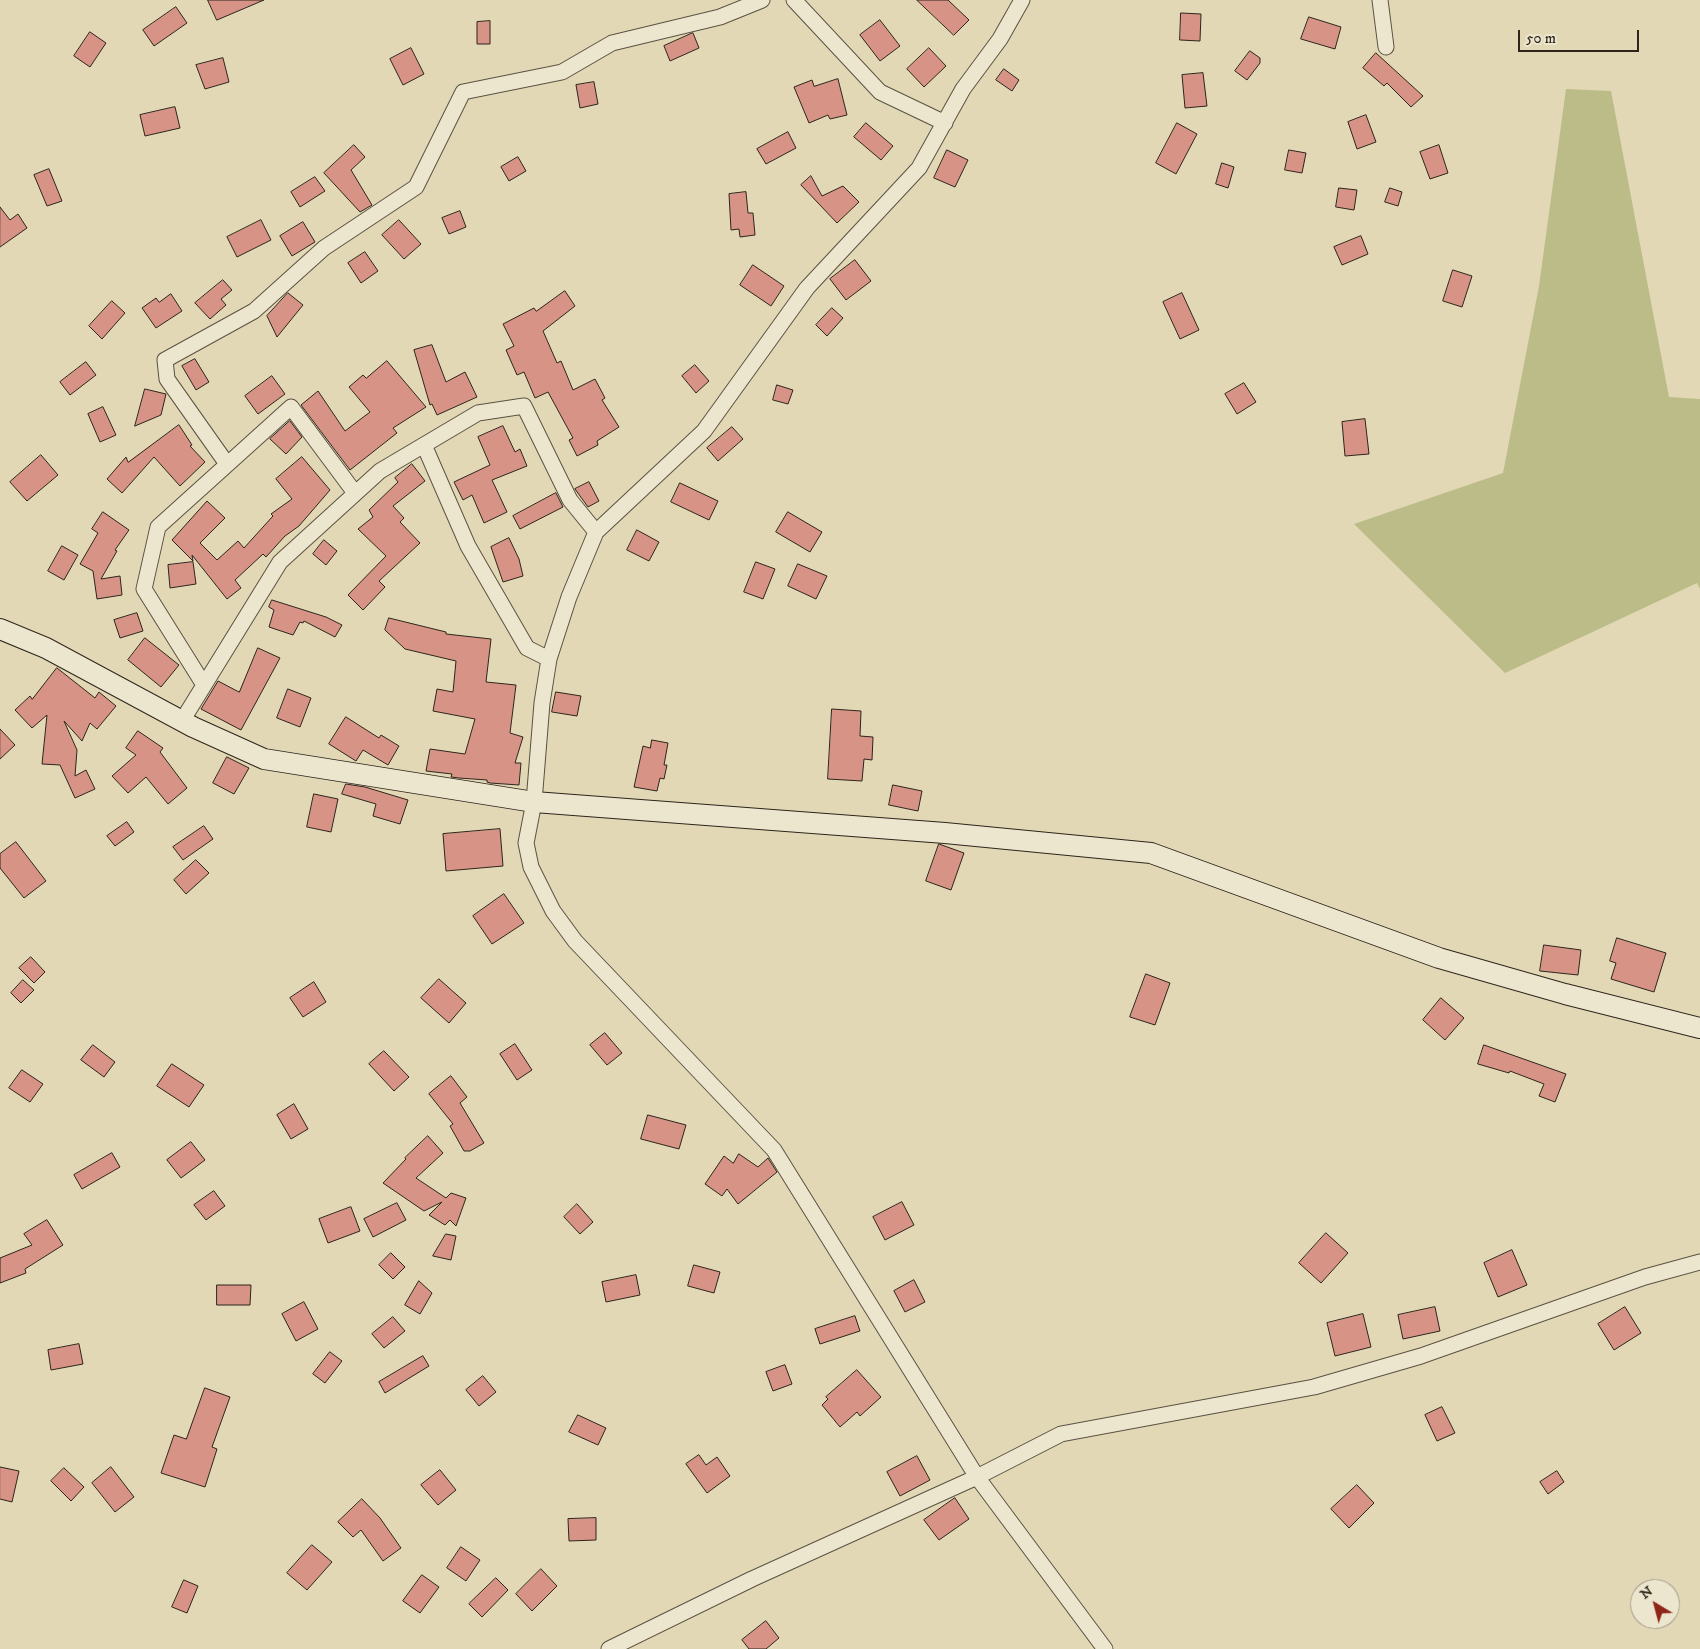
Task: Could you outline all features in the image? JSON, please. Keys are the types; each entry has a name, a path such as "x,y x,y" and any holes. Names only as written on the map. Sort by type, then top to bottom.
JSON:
{"street":[{"path":"227,464 167,380 165,360 254,311 324,248 416,187 463,92 562,72 612,43 720,17 762,0"},
{"path":"794,0 880,92 944,123"},
{"path":"1022,0 1000,39 963,88 920,168 807,288 704,431 596,532 569,597 549,659 542,703 534,802 526,842 531,866 553,911 575,941 774,1150 977,1478 1105,1649"},
{"path":"1380,0 1386,47"},
{"path":"182,721 280,562 380,471 478,413 524,406 570,500 596,532"},
{"path":"204,684 144,589 158,527 290,407 355,493"},
{"path":"424,445 468,546 527,648 549,659"},
{"path":"0,629 46,648 182,721 264,759 534,802 945,833 1151,853 1439,958 1565,994 1700,1028"},
{"path":"609,1649 752,1579 977,1478 1061,1434 1314,1387 1421,1356 1645,1277 1700,1262"}],"green space":[{"path":"1566,89 1611,91 1669,397 1700,399 1700,589 1697,583 1505,673 1354,524 1503,473 1539,286"}],"building":[{"path":"208,0 264,0 217,20"},
{"path":"917,0 948,0 969,20 954,35"},
{"path":"176,7 187,23 154,46 143,30"},
{"path":"1181,13 1201,14 1200,41 1180,40"},
{"path":"1309,17 1341,27 1335,49 1301,39"},
{"path":"880,20 900,46 880,61 860,35"},
{"path":"490,21 490,44 477,44 477,22"},
{"path":"90,32 106,43 90,67 74,56"},
{"path":"693,33 699,48 670,61 664,46"},
{"path":"411,48 424,74 403,85 390,59"},
{"path":"929,48 946,66 924,87 907,69"},
{"path":"1250,51 1260,58 1260,63 1247,80 1235,71"},
{"path":"1376,53 1423,96 1411,107 1387,83 1384,86 1363,68"},
{"path":"223,58 229,82 205,89 196,65"},
{"path":"1004,69 1019,80 1012,91 996,80"},
{"path":"1203,73 1207,106 1185,108 1182,75"},
{"path":"838,79 847,115 830,119 828,115 809,123 794,87 812,80 814,86"},
{"path":"594,82 598,104 580,108 576,85"},
{"path":"175,107 180,128 145,136 140,115"},
{"path":"1366,115 1376,142 1357,149 1348,122"},
{"path":"866,123 893,146 881,160 854,137"},
{"path":"1177,123 1197,134 1176,174 1156,163"},
{"path":"788,132 796,148 766,164 757,149"},
{"path":"354,145 365,157 351,170 372,205 360,212 324,173"},
{"path":"1439,145 1448,173 1430,179 1420,152"},
{"path":"947,150 968,160 955,187 934,178"},
{"path":"1289,150 1306,153 1302,173 1285,170"},
{"path":"518,157 526,171 509,181 501,167"},
{"path":"1222,163 1234,167 1228,188 1216,184"},
{"path":"49,169 62,201 47,206 34,175"},
{"path":"811,176 822,196 843,186 859,202 837,223 801,185"},
{"path":"315,177 325,191 300,207 291,192"},
{"path":"1339,188 1357,190 1354,210 1336,207"},
{"path":"1390,188 1402,192 1398,206 1385,202"},
{"path":"746,192 748,213 753,213 755,235 740,237 739,229 731,230 729,194"},
{"path":"0,207 10,220 18,214 27,228 0,247"},
{"path":"460,211 466,227 449,234 442,218"},
{"path":"261,220 271,240 237,257 227,237"},
{"path":"399,220 421,244 404,259 382,235"},
{"path":"303,222 315,242 292,256 280,236"},
{"path":"1361,236 1368,254 1342,265 1334,247"},
{"path":"365,252 378,271 361,283 348,263"},
{"path":"855,260 871,281 846,300 830,279"},
{"path":"753,265 784,286 771,306 740,285"},
{"path":"1453,270 1472,276 1462,307 1443,301"},
{"path":"223,280 232,290 221,299 226,305 210,319 195,303"},
{"path":"565,291 575,306 543,331 557,363 561,361 573,390 595,379 605,398 602,400 619,427 597,441 598,445 577,456 569,440 573,438 548,392 535,398 524,372 517,375 506,350 514,346 503,324 534,308 536,311"},
{"path":"288,293 303,305 277,337 267,316"},
{"path":"1182,293 1199,330 1180,339 1163,302"},
{"path":"171,294 182,311 156,328 142,308 156,298 159,302"},
{"path":"112,301 125,313 102,339 89,326"},
{"path":"832,308 843,318 827,336 816,325"},
{"path":"432,345 446,382 465,372 477,397 437,415 432,404 430,405 414,350"},
{"path":"195,359 209,382 196,390 182,366"},
{"path":"387,361 426,407 393,428 397,433 350,470 301,405 318,391 345,431 370,412 349,387 363,375 366,378"},
{"path":"86,362 96,375 70,395 60,382"},
{"path":"695,365 709,381 696,393 682,376"},
{"path":"272,376 285,394 258,414 245,396"},
{"path":"1244,383 1256,402 1237,414 1225,394"},
{"path":"777,385 793,390 788,404 773,400"},
{"path":"145,389 166,394 161,415 135,426"},
{"path":"103,407 116,435 100,442 88,414"},
{"path":"1365,419 1369,454 1345,456 1342,422"},
{"path":"290,421 302,437 286,454 270,439"},
{"path":"179,425 192,445 190,446 205,462 180,486 154,457 122,493 107,479 126,457 128,462"},
{"path":"503,426 515,452 520,449 527,466 492,480 507,512 484,523 472,495 463,500 454,482 490,465 478,437"},
{"path":"732,427 743,439 718,461 707,448"},
{"path":"41,455 58,475 27,501 10,482"},
{"path":"302,457 330,490 299,526 285,536 266,557 263,554 235,580 241,588 227,599 192,555 193,561 172,540 207,501 225,518 200,543 217,560 238,541 244,548 273,516 271,514 292,499 276,479"},
{"path":"412,464 425,481 393,506 404,518 400,522 420,543 379,581 385,587 363,610 348,595 386,556 358,529 373,517 369,510 398,482 395,478"},
{"path":"589,482 599,501 588,507 575,489"},
{"path":"680,483 718,501 709,520 671,502"},
{"path":"556,493 563,507 520,529 513,516"},
{"path":"103,512 129,530 115,550 117,551 101,579 120,576 122,595 97,599 93,571 80,564 98,533 92,529"},
{"path":"788,512 822,532 810,552 776,532"},
{"path":"637,530 659,542 649,561 627,550"},
{"path":"509,538 519,559 523,576 503,582 491,547"},
{"path":"324,540 337,551 326,565 313,554"},
{"path":"62,546 78,555 64,580 48,571"},
{"path":"193,562 196,584 170,588 168,565"},
{"path":"756,562 775,569 763,599 744,592"},
{"path":"798,564 827,576 816,599 788,586"},
{"path":"272,600 326,617 342,625 335,637 304,621 303,623 300,622 293,635 269,627 274,610 269,607"},
{"path":"137,613 143,631 120,638 114,620"},
{"path":"389,618 446,632 446,634 491,639 486,682 516,685 510,733 523,737 515,763 521,763 519,785 490,783 487,780 451,777 452,774 426,771 430,749 465,754 475,719 433,711 437,689 453,692 456,661 405,649 385,630"},
{"path":"145,638 179,665 161,687 128,660"},
{"path":"258,648 280,658 241,730 201,709 218,681 239,692"},
{"path":"57,668 95,698 99,692 116,706 97,729 90,723 82,741 64,721 77,750 75,776 86,770 95,789 75,798 60,765 42,764 47,715 32,728 15,710 30,696 32,699"},
{"path":"288,689 311,698 300,727 277,718"},
{"path":"556,692 581,696 577,716 552,712"},
{"path":"832,709 861,711 860,736 873,737 872,760 864,759 862,781 828,779"},
{"path":"346,717 379,738 381,735 399,746 388,765 363,750 356,761 329,744"},
{"path":"0,729 15,745 0,759"},
{"path":"138,731 163,748 160,752 187,788 168,804 146,777 128,793 112,776 136,755 126,748"},
{"path":"652,740 668,743 664,765 667,765 664,779 660,778 657,791 634,787 643,746 650,748"},
{"path":"227,757 249,768 234,794 213,783"},
{"path":"346,784 365,787 408,800 400,824 373,816 376,804 342,794"},
{"path":"893,785 922,791 918,811 889,805"},
{"path":"314,794 338,799 331,832 307,827"},
{"path":"127,822 134,832 115,846 107,836"},
{"path":"204,826 213,839 183,860 173,847"},
{"path":"500,829 503,866 446,871 443,834"},
{"path":"16,842 46,881 24,898 0,868 0,854"},
{"path":"939,844 964,853 951,890 926,881"},
{"path":"196,860 209,873 186,894 174,880"},
{"path":"504,894 524,923 492,944 473,916"},
{"path":"1617,938 1666,953 1654,992 1611,979 1616,963 1610,961"},
{"path":"1544,945 1581,950 1578,975 1540,971"},
{"path":"31,957 45,972 34,983 19,968"},
{"path":"1146,974 1170,983 1155,1025 1130,1017"},
{"path":"439,979 466,1003 449,1023 421,998"},
{"path":"23,980 34,990 21,1003 11,993"},
{"path":"314,982 326,1002 303,1017 290,998"},
{"path":"1441,998 1464,1018 1445,1040 1423,1020"},
{"path":"605,1033 622,1053 607,1065 590,1045"},
{"path":"515,1044 532,1070 517,1080 500,1054"},
{"path":"93,1045 115,1062 104,1077 81,1060"},
{"path":"1484,1045 1566,1074 1555,1102 1539,1096 1544,1084 1510,1071 1509,1073 1478,1064"},
{"path":"384,1051 409,1077 394,1091 369,1064"},
{"path":"172,1064 204,1085 189,1107 157,1086"},
{"path":"22,1070 43,1084 30,1102 9,1088"},
{"path":"451,1076 467,1097 460,1103 484,1143 470,1151 464,1151 450,1126 453,1124 429,1094"},
{"path":"294,1104 308,1129 291,1139 277,1115"},
{"path":"648,1115 686,1125 679,1149 641,1139"},
{"path":"428,1136 443,1153 416,1178 446,1198 451,1193 466,1198 456,1226 450,1220 445,1225 429,1215 442,1202 424,1211 383,1183"},
{"path":"191,1142 205,1160 181,1178 167,1160"},
{"path":"112,1153 120,1167 82,1189 74,1175"},
{"path":"739,1154 758,1167 768,1158 777,1172 738,1204 727,1189 722,1196 705,1184 724,1156 733,1163"},
{"path":"214,1191 225,1206 206,1220 194,1205"},
{"path":"902,1202 914,1225 885,1240 873,1217"},
{"path":"397,1203 406,1220 373,1237 364,1219"},
{"path":"577,1204 593,1222 580,1234 564,1217"},
{"path":"351,1207 360,1231 328,1243 319,1219"},
{"path":"47,1220 63,1245 25,1269 26,1273 0,1283 0,1258 32,1245 24,1234"},
{"path":"1326,1233 1348,1253 1321,1283 1299,1263"},
{"path":"446,1234 456,1236 451,1260 433,1256"},
{"path":"1512,1250 1527,1285 1498,1297 1484,1263"},
{"path":"391,1253 405,1267 393,1279 379,1265"},
{"path":"694,1265 720,1272 714,1293 688,1286"},
{"path":"636,1275 640,1295 606,1302 602,1282"},
{"path":"914,1280 925,1302 905,1312 894,1291"},
{"path":"419,1281 432,1293 420,1314 405,1305"},
{"path":"217,1285 251,1285 250,1305 217,1305"},
{"path":"304,1302 318,1329 296,1341 282,1314"},
{"path":"1435,1307 1440,1331 1403,1339 1398,1315"},
{"path":"1625,1307 1641,1333 1614,1350 1598,1324"},
{"path":"1363,1314 1371,1347 1335,1356 1327,1323"},
{"path":"855,1316 860,1331 820,1344 815,1329"},
{"path":"393,1317 405,1331 384,1348 372,1334"},
{"path":"79,1344 83,1364 51,1370 48,1350"},
{"path":"330,1352 342,1361 325,1383 313,1374"},
{"path":"423,1356 429,1366 385,1393 379,1382"},
{"path":"785,1365 792,1384 773,1391 766,1372"},
{"path":"857,1370 881,1397 860,1416 857,1412 840,1427 822,1405 828,1399 826,1397"},
{"path":"483,1376 496,1392 479,1406 466,1390"},
{"path":"205,1388 230,1397 212,1447 217,1449 205,1487 161,1473 174,1435 186,1439"},
{"path":"1442,1407 1455,1433 1437,1441 1425,1415"},
{"path":"578,1415 606,1428 598,1445 569,1432"},
{"path":"699,1455 706,1465 717,1457 730,1476 707,1493 686,1464"},
{"path":"917,1456 930,1480 900,1496 887,1472"},
{"path":"0,1467 19,1471 12,1502 0,1499"},
{"path":"111,1467 134,1497 115,1512 92,1483"},
{"path":"64,1468 84,1487 71,1501 51,1481"},
{"path":"440,1470 456,1490 438,1505 421,1485"},
{"path":"1557,1471 1564,1482 1548,1494 1540,1482"},
{"path":"1357,1485 1374,1503 1349,1528 1331,1509"},
{"path":"955,1498 969,1519 939,1540 924,1520"},
{"path":"362,1499 380,1518 401,1548 383,1561 361,1530 353,1537 338,1522"},
{"path":"596,1518 596,1540 569,1541 568,1519"},
{"path":"312,1545 332,1562 307,1590 287,1573"},
{"path":"461,1547 480,1560 466,1581 447,1568"},
{"path":"541,1569 557,1586 532,1611 516,1594"},
{"path":"422,1575 439,1587 420,1613 403,1601"},
{"path":"496,1578 508,1590 482,1617 469,1604"},
{"path":"184,1580 198,1586 187,1613 172,1607"},
{"path":"766,1621 779,1638 766,1649 749,1649 742,1640"}]}
